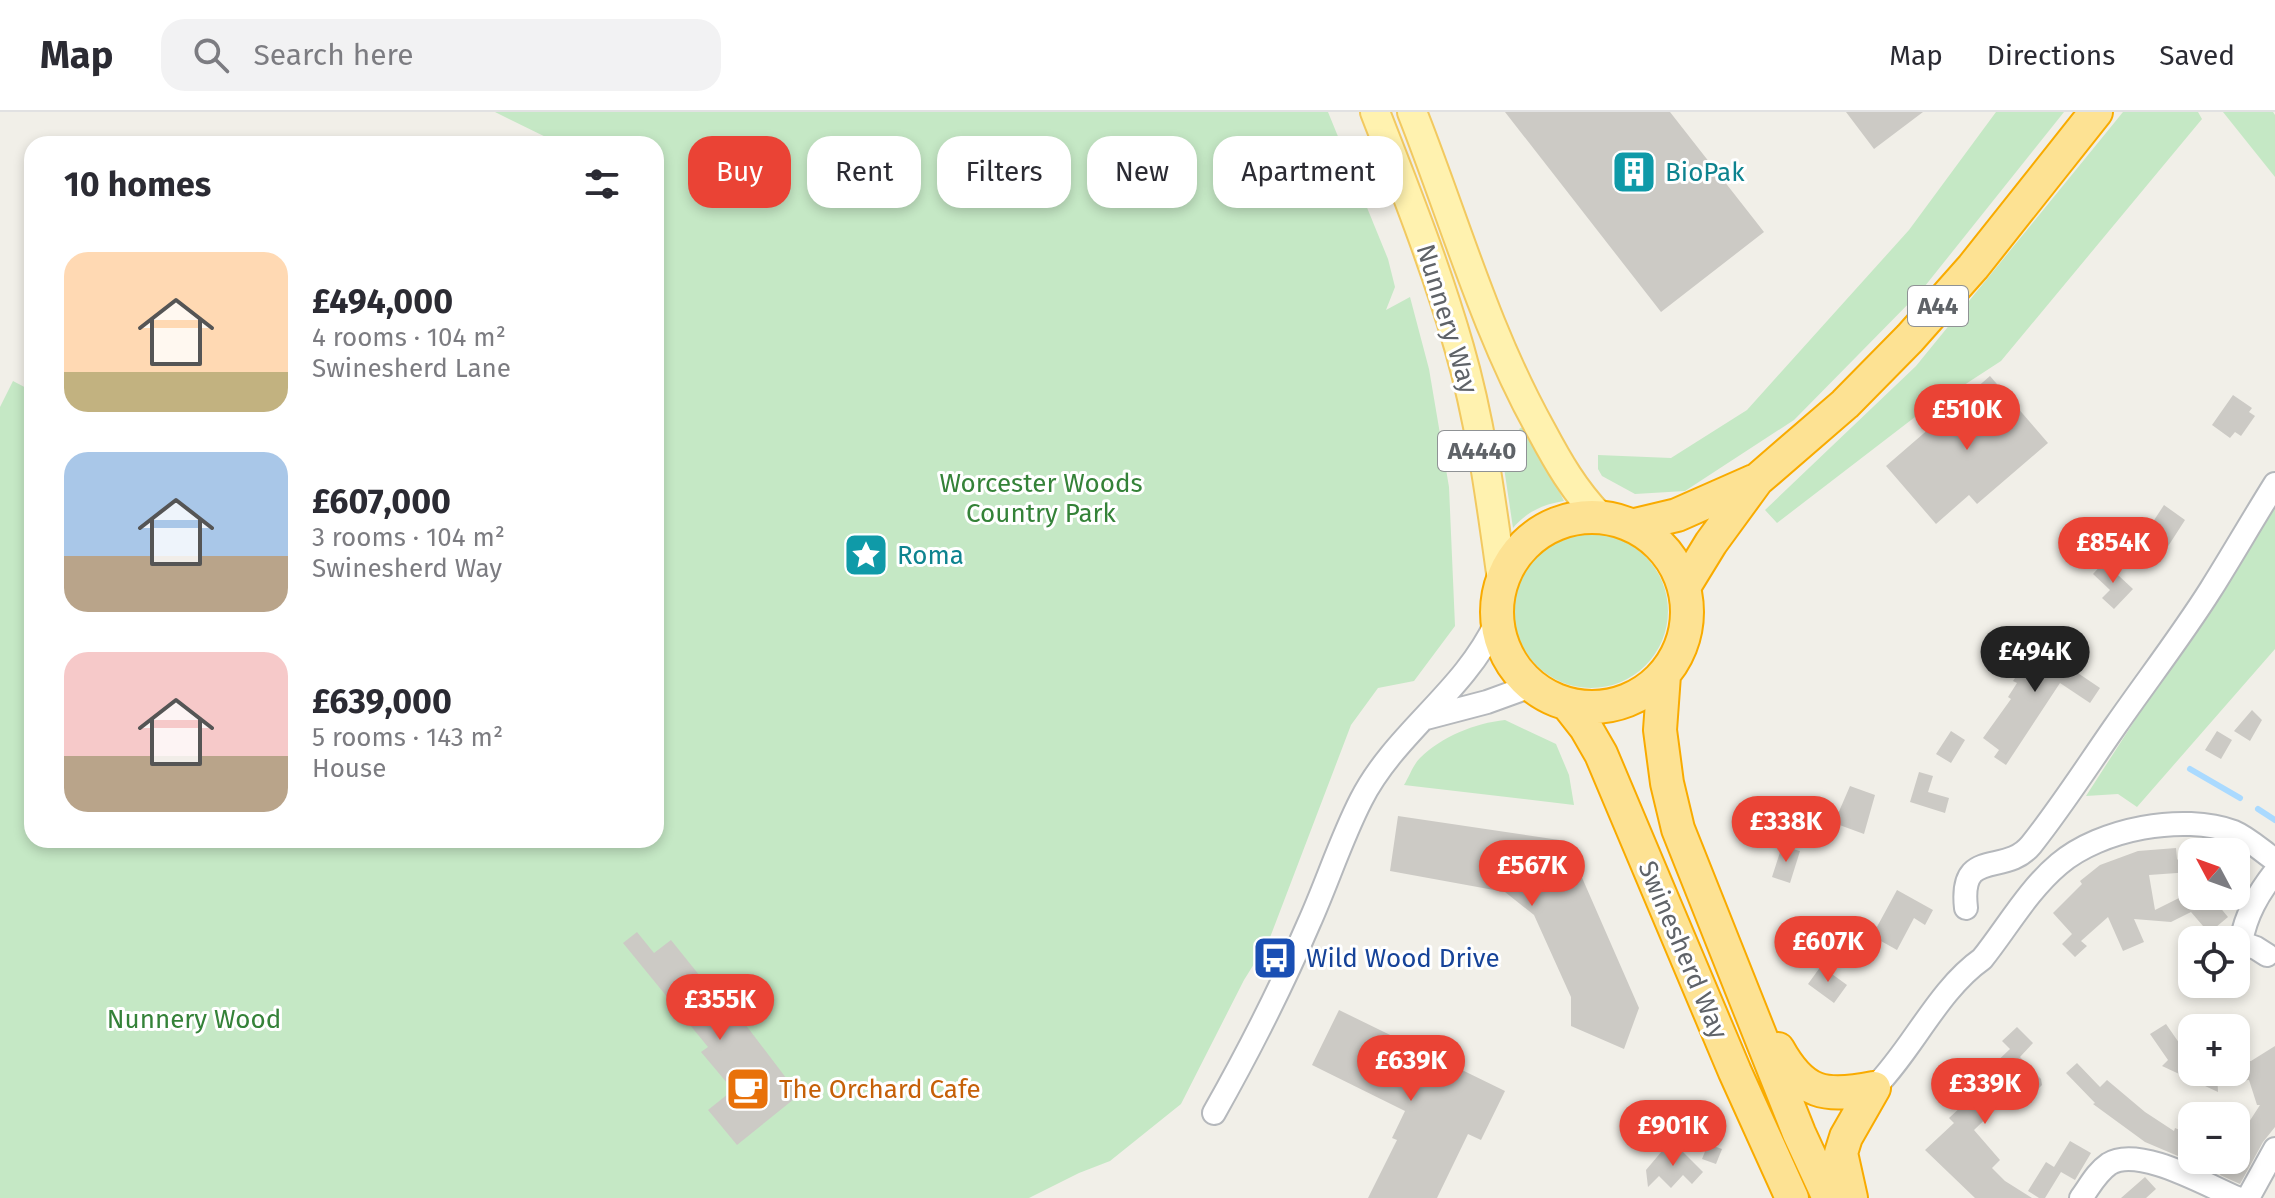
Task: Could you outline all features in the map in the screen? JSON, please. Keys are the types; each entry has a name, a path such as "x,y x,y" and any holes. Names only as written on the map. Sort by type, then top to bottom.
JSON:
{"highway":[{"name":"A44","path":"1684,587 1711,543 1757,480 1845,404 1910,338 1973,267 2096,112"},
{"name":"A44","path":"1635,525 1677,515 1757,480"},
{"path":"1599,516 1635,525 1659,543 1675,563 1684,587 1687,623 1674,661 1664,675 1623,703 1598,708 1568,705 1551,699 1531,686 1509,660 1502,645 1496,623 1496,604 1502,580 1513,557 1530,539 1551,525 1574,517 1599,516"},
{"name":"Swinesherd Way","path":"1664,675 1660,730 1667,783 1678,829 1799,1133 1829,1198"},
{"name":"Swinesherd Way","path":"1568,705 1601,754 1729,1058 1792,1198"},
{"path":"1678,829 1772,1040 1798,1080 1814,1090 1832,1092 1874,1088"},
{"path":"1851,1198 1841,1153 1846,1137 1874,1088"}],"main road":[{"name":"Nunnery Way","path":"1375,112 1413,209 1459,346 1477,419 1502,580"},
{"name":"Nunnery Way","path":"1412,112 1495,337 1531,413 1568,479 1599,516"}],"street":[{"path":"1966,908 1964,889 1973,872 1982,866 2011,860 2029,848 2210,590 2275,484"},
{"path":"1214,1113 1290,967 1361,800 1387,759 1484,650 1496,623"},
{"path":"1426,718 1487,702 1531,686"},
{"path":"1874,1088 1972,967 1997,928 2043,879 2073,853 2147,825 2183,824 2236,833 2275,860"},
{"path":"2243,926 2258,894 2275,872"},
{"path":"2250,947 2267,955"},
{"path":"2248,1198 2275,1149"},
{"path":"2081,1198 2096,1176 2110,1163 2137,1158 2237,1198"}],"green space":[{"name":"Worcester Woods Country Park","path":"495,112 1328,112 1338,136 1213,136 1213,208 1367,208 1388,259 1395,287 1386,310 1410,297 1429,369 1449,487 1455,626 1414,681 1378,688 1351,725 1269,940 1244,980 1181,1104 1110,1161 1029,1198 0,1198 0,407 13,381 24,387 24,848 664,848 664,136 544,136"},
{"path":"1996,112 2064,112 1921,291 1794,420 1685,491 1635,494 1602,476 1598,469 1598,455 1671,458 1747,410 1909,230"},
{"path":"2123,112 2198,112 2202,119 2001,361 1915,417 1777,523 1765,510 1916,366"},
{"path":"2223,112 2273,112 2275,177"},
{"path":"1526,425 1564,501 1536,510 1513,528 1502,454 1525,442 1519,429"},
{"path":"2275,503 2275,649 2137,807 2118,794 2086,796"},
{"path":"1591,534 1621,540 1646,556 1662,581 1668,611 1662,641 1646,666 1621,682 1591,688 1561,682 1536,666 1520,641 1514,611 1520,581 1536,556 1561,540"},
{"path":"1505,720 1556,744 1569,775 1574,805 1404,785 1428,750 1470,728"}],"building":[{"name":"BioPak","path":"1505,112 1670,112 1764,232 1661,312"},
{"path":"1846,112 1923,112 1874,149"},
{"path":"1990,376 2048,443 1977,504 1969,495 1936,524 1886,466"},
{"path":"2233,395 2252,408 2249,412 2255,416 2241,436 2235,432 2230,438 2212,425"},
{"path":"2164,505 2185,520 2165,551 2143,537"},
{"path":"2104,562 2133,589 2114,609 2102,598 2110,590 2093,574"},
{"path":"2037,630 2073,654 2066,665 2100,688 2090,703 2060,683 2006,765 1994,757 1999,750 1983,738 2011,699 2008,697 2017,683 2013,681 2033,651 2026,646"},
{"path":"2252,710 2262,720 2250,741 2234,731"},
{"path":"1951,731 1965,740 1951,763 1936,754"},
{"path":"2217,731 2232,740 2221,759 2205,750"},
{"path":"1919,772 1933,776 1928,792 1949,798 1945,813 1910,802"},
{"path":"1850,786 1875,795 1864,834 1834,823"},
{"path":"1398,816 1566,841 1639,1008 1624,1049 1571,1026 1571,997 1534,915 1505,892 1390,871"},
{"path":"1782,846 1800,851 1790,883 1772,877"},
{"path":"2176,848 2178,873 2149,875 2155,910 2178,898 2178,910 2222,910 2228,917 2217,926 2203,926 2191,912 2171,922 2134,919 2144,942 2123,951 2108,917 2081,941 2087,946 2075,957 2062,944 2072,934 2053,913 2082,884 2080,881 2100,865 2138,851"},
{"path":"1897,890 1933,910 1925,925 1914,918 1897,950 1872,936"},
{"path":"637,932 654,953 671,940 712,991 717,987 799,1095 737,1145 708,1110 733,1090 701,1052 708,1047 623,943"},
{"path":"1821,966 1847,985 1834,1003 1808,984"},
{"path":"1339,1010 1505,1091 1481,1140 1468,1134 1437,1198 1368,1198 1397,1140 1392,1138 1405,1111 1312,1065"},
{"path":"2166,1024 2178,1041 2178,1073 2162,1066 2168,1060 2150,1034"},
{"path":"2017,1027 2033,1043 2020,1057 2041,1079 2042,1085 2037,1090 2030,1089 2024,1082 1974,1130 2000,1160 1992,1168 2005,1181 2032,1198 1975,1198 1925,1150 1954,1123 1949,1118 1996,1074 1990,1068 2010,1049 2002,1041"},
{"path":"2275,1046 2275,1127 2250,1166 2250,1120 2260,1105 2257,1105 2250,1083 2251,1061"},
{"path":"2077,1063 2100,1087 2107,1080 2145,1112 2174,1131 2178,1129 2178,1156 2145,1142 2093,1104 2066,1073"},
{"path":"2070,1141 2091,1153 2075,1180 2061,1172 2045,1198 2028,1191 2046,1162 2054,1167"},
{"path":"1708,1144 1722,1149 1716,1164 1702,1159"},
{"path":"1679,1148 1703,1172 1692,1184 1683,1175 1671,1188 1659,1176 1648,1187 1646,1170 1662,1151 1676,1152"},
{"path":"2220,1174 2245,1174 2240,1184"},
{"path":"2145,1177 2156,1189 2146,1198 2121,1198"}],"waterway":[{"path":"2190,769 2240,798"},
{"path":"2258,809 2275,820"}],"place":[{"name":"BioPak","path":"1634,172"},
{"name":"Roma","path":"866,555"},
{"name":"Wild Wood Drive","path":"1275,958"},
{"name":"The Orchard Cafe","path":"748,1089"}],"park label":[{"name":"Nunnery Wood","path":"194,1019"}]}
